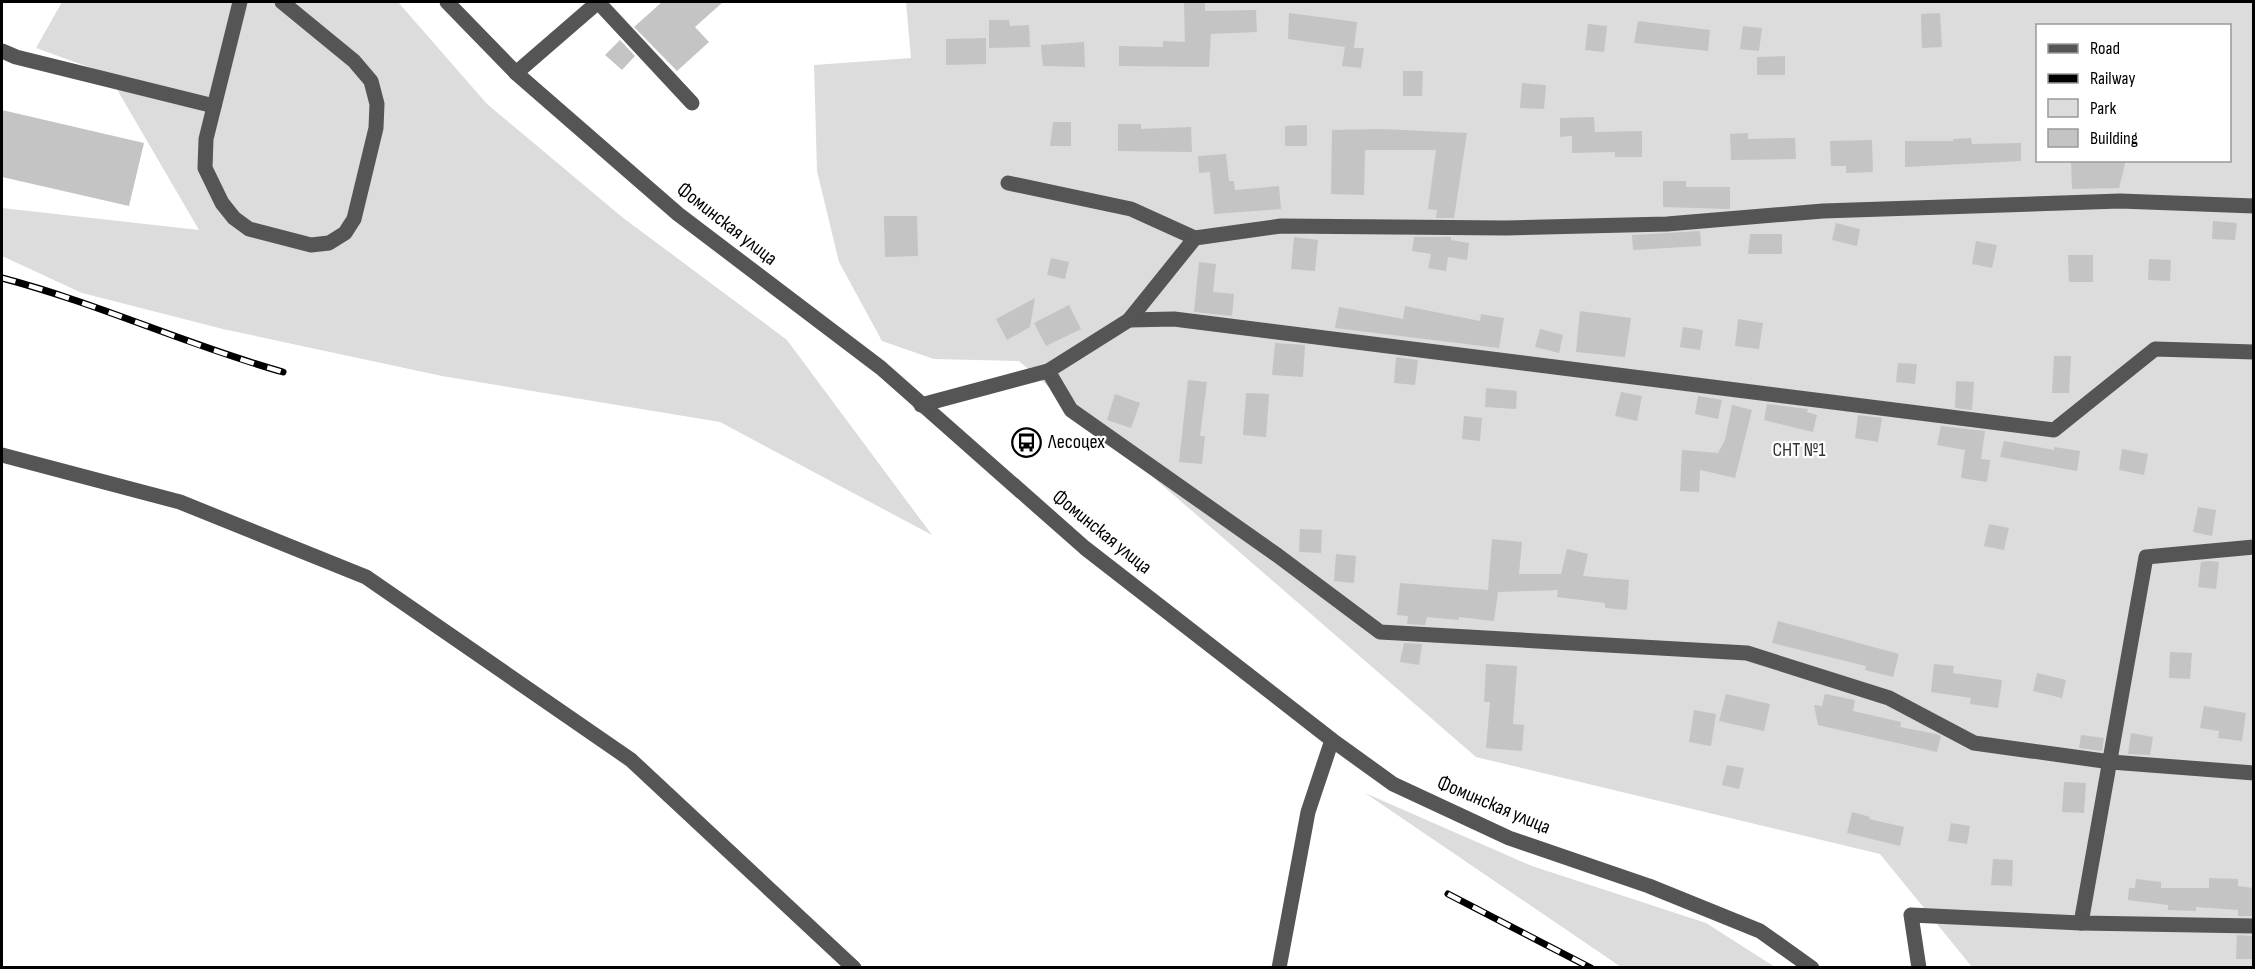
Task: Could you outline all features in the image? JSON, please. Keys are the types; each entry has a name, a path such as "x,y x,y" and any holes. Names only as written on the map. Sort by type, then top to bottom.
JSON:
{"street":[{"path":"240,2 206,139 206,168 222,203 234,218 249,229 311,245 330,243 345,233 354,219 376,128 377,104 370,81 354,61 282,2"},
{"name":"Фоминская улица","path":"447,2 516,73 678,214 881,368 1085,548 1332,740 1393,784 1509,838 1649,886 1760,931 1812,968"},
{"path":"516,73 598,2 692,103"},
{"path":"2,51 16,57 214,106"},
{"path":"1008,183 1131,210 1195,238 1281,226 1506,228 1656,224 1823,211 2120,201 2253,206"},
{"path":"921,405 1048,371 1129,320 1195,238"},
{"path":"1129,320 1174,319 2054,430 2155,349 2253,352"},
{"path":"1048,371 1071,410 1277,555 1380,632 1747,653 1889,698 1974,743 2111,762 2253,774"},
{"path":"2,455 180,502 366,577 632,760 854,968"},
{"path":"2081,923 2146,557 2253,548"},
{"path":"1279,968 1308,812 1332,740"},
{"path":"1919,968 1911,915 2081,923 2253,926"}],"green space":[{"path":"62,2 398,2 487,104 622,217 787,340 932,535 720,422 442,376 223,329 82,293 2,256 2,208 199,230 108,74 36,48"},
{"name":"СНТ №1","path":"906,2 2253,2 2253,967 1972,967 1880,854 1476,757 1019,361 934,359 882,341 839,262 817,171 814,65 911,58"},
{"path":"1365,793 1532,866 1706,923 1775,967 1621,967"}],"building":[{"path":"662,2 723,2 695,27 709,42 677,71 634,27"},
{"path":"1184,2 1205,2 1205,11 1256,10 1257,32 1211,34 1209,67 1119,66 1119,46 1163,47 1163,41 1185,42"},
{"path":"1289,13 1357,22 1354,48 1364,48 1361,68 1342,66 1345,47 1288,39"},
{"path":"1940,13 1942,47 1922,48 1921,14"},
{"path":"989,20 1009,20 1010,26 1029,25 1030,47 989,48"},
{"path":"1638,21 1710,30 1708,51 1634,43"},
{"path":"1588,24 1607,26 1604,52 1585,50"},
{"path":"1743,26 1762,28 1759,51 1740,49"},
{"path":"986,38 986,64 946,65 946,39"},
{"path":"620,40 635,56 622,70 605,55"},
{"path":"1084,42 1085,67 1043,66 1041,45"},
{"path":"1785,56 1785,75 1757,75 1757,57"},
{"path":"1403,71 1423,71 1422,96 1403,96"},
{"path":"1522,83 1546,85 1544,109 1520,108"},
{"path":"2,110 144,143 129,206 2,177"},
{"path":"1594,117 1595,132 1642,131 1642,157 1615,157 1615,152 1572,153 1572,136 1560,137 1560,118"},
{"path":"1053,122 1071,122 1071,146 1050,146"},
{"path":"1118,124 1141,124 1141,129 1191,127 1192,152 1118,151"},
{"path":"1307,125 1307,146 1285,146 1285,126"},
{"path":"1381,129 1467,133 1454,218 1436,218 1437,210 1428,209 1436,150 1365,150 1364,195 1331,194 1332,130"},
{"path":"1748,133 1748,139 1795,138 1796,159 1731,160 1730,134"},
{"path":"1971,138 1972,144 2021,143 2021,161 1905,167 1905,141 1953,141 1953,139"},
{"path":"1872,140 1873,172 1846,173 1846,166 1831,166 1830,141"},
{"path":"1226,154 1229,181 1234,181 1235,190 1279,186 1281,209 1214,214 1210,172 1199,173 1198,156"},
{"path":"2071,162 2126,162 2119,188 2072,189"},
{"path":"1663,181 1686,181 1686,187 1730,187 1730,209 1663,207"},
{"path":"884,216 917,216 918,256 885,257"},
{"path":"2213,221 2237,223 2235,240 2212,239"},
{"path":"1836,223 1860,229 1857,246 1832,240"},
{"path":"1700,231 1701,246 1633,250 1632,235"},
{"path":"1750,234 1782,234 1782,254 1748,254"},
{"path":"1294,237 1318,240 1315,271 1291,269"},
{"path":"1414,237 1451,237 1451,240 1469,243 1467,260 1448,257 1446,271 1428,268 1431,254 1412,251"},
{"path":"1976,241 1997,245 1992,268 1972,264"},
{"path":"2068,255 2093,255 2093,282 2069,282"},
{"path":"1051,258 1069,262 1065,279 1047,275"},
{"path":"2149,259 2171,260 2170,281 2148,280"},
{"path":"1199,262 1216,264 1213,292 1234,294 1232,316 1194,312"},
{"path":"1035,298 1030,327 1007,340 996,319"},
{"path":"1069,305 1081,329 1046,346 1034,323"},
{"path":"1405,306 1480,321 1481,314 1504,318 1499,348 1335,328 1339,307 1403,319"},
{"path":"1580,311 1631,318 1625,357 1576,352"},
{"path":"1738,319 1763,323 1759,349 1735,346"},
{"path":"1683,327 1703,330 1700,350 1680,347"},
{"path":"1540,329 1563,335 1559,353 1535,347"},
{"path":"1275,343 1305,345 1303,377 1272,375"},
{"path":"2054,356 2071,356 2069,393 2052,393"},
{"path":"1396,357 1418,360 1415,385 1394,383"},
{"path":"1898,363 1917,364 1915,384 1896,382"},
{"path":"1188,380 1207,382 1200,436 1205,436 1202,464 1179,462"},
{"path":"1956,381 1974,382 1972,410 1955,408"},
{"path":"1486,388 1517,391 1516,409 1485,407"},
{"path":"1621,392 1642,396 1637,421 1615,416"},
{"path":"1246,393 1269,394 1266,437 1243,435"},
{"path":"1115,394 1140,403 1131,428 1107,420"},
{"path":"1698,396 1722,400 1718,419 1695,414"},
{"path":"1767,404 1808,409 1807,412 1817,415 1813,432 1764,420"},
{"path":"1732,405 1752,410 1735,478 1700,470 1699,492 1680,491 1682,450 1718,453 1725,440"},
{"path":"1858,415 1882,418 1878,442 1855,438"},
{"path":"1464,416 1482,418 1480,441 1462,439"},
{"path":"1941,426 1985,431 1981,459 1990,460 1987,482 1961,478 1965,450 1937,445"},
{"path":"2004,441 2054,450 2054,447 2080,451 2077,471 2000,457"},
{"path":"2122,449 2148,454 2144,475 2119,470"},
{"path":"2198,507 2216,510 2212,536 2193,532"},
{"path":"1989,524 2009,528 2004,550 1984,546"},
{"path":"1300,529 1322,530 1321,553 1299,552"},
{"path":"1492,539 1522,542 1519,574 1561,574 1567,549 1588,554 1583,576 1629,580 1627,610 1605,608 1605,603 1557,597 1558,590 1498,592 1494,621 1459,617 1459,620 1427,617 1425,625 1407,624 1408,616 1397,615 1400,583 1488,590"},
{"path":"1336,554 1356,556 1354,583 1334,581"},
{"path":"2201,562 2219,562 2216,589 2198,587"},
{"path":"1778,621 1899,654 1893,677 1865,670 1866,666 1772,643"},
{"path":"1404,643 1422,644 1419,665 1400,662"},
{"path":"2170,652 2192,653 2190,679 2169,678"},
{"path":"1486,664 1517,666 1513,724 1524,725 1522,751 1486,748 1490,702 1484,702"},
{"path":"1934,664 1954,666 1953,673 2002,680 1998,708 1970,704 1971,698 1931,692"},
{"path":"2037,673 2066,680 2062,698 2033,691"},
{"path":"1726,694 1770,704 1764,731 1719,721"},
{"path":"1825,694 1855,700 1853,711 1901,722 1900,727 1941,736 1937,752 1818,725 1814,705 1822,706"},
{"path":"2204,706 2246,713 2242,741 2218,738 2219,731 2200,728"},
{"path":"1694,710 1716,714 1711,746 1689,742"},
{"path":"2131,733 2153,737 2150,755 2128,754"},
{"path":"2081,735 2104,738 2102,751 2079,748"},
{"path":"1727,765 1744,768 1739,789 1722,785"},
{"path":"2064,782 2086,783 2084,813 2062,812"},
{"path":"1852,812 1870,817 1869,819 1904,827 1900,846 1847,833"},
{"path":"1951,823 1970,826 1967,844 1948,841"},
{"path":"1993,859 2013,860 2012,886 1991,885"},
{"path":"2209,878 2238,879 2238,886 2253,888 2253,916 2238,916 2238,910 2196,907 2196,911 2168,910 2168,905 2128,900 2129,888 2135,888 2136,879 2161,882 2161,888 2209,888"},
{"path":"2237,935 2253,936 2253,959 2236,959"}],"railway":[{"path":"2,278 72,299 283,372"},
{"path":"1448,894 1591,968"}],"place":[{"name":"Лесоцех","path":"1027,442"}]}
